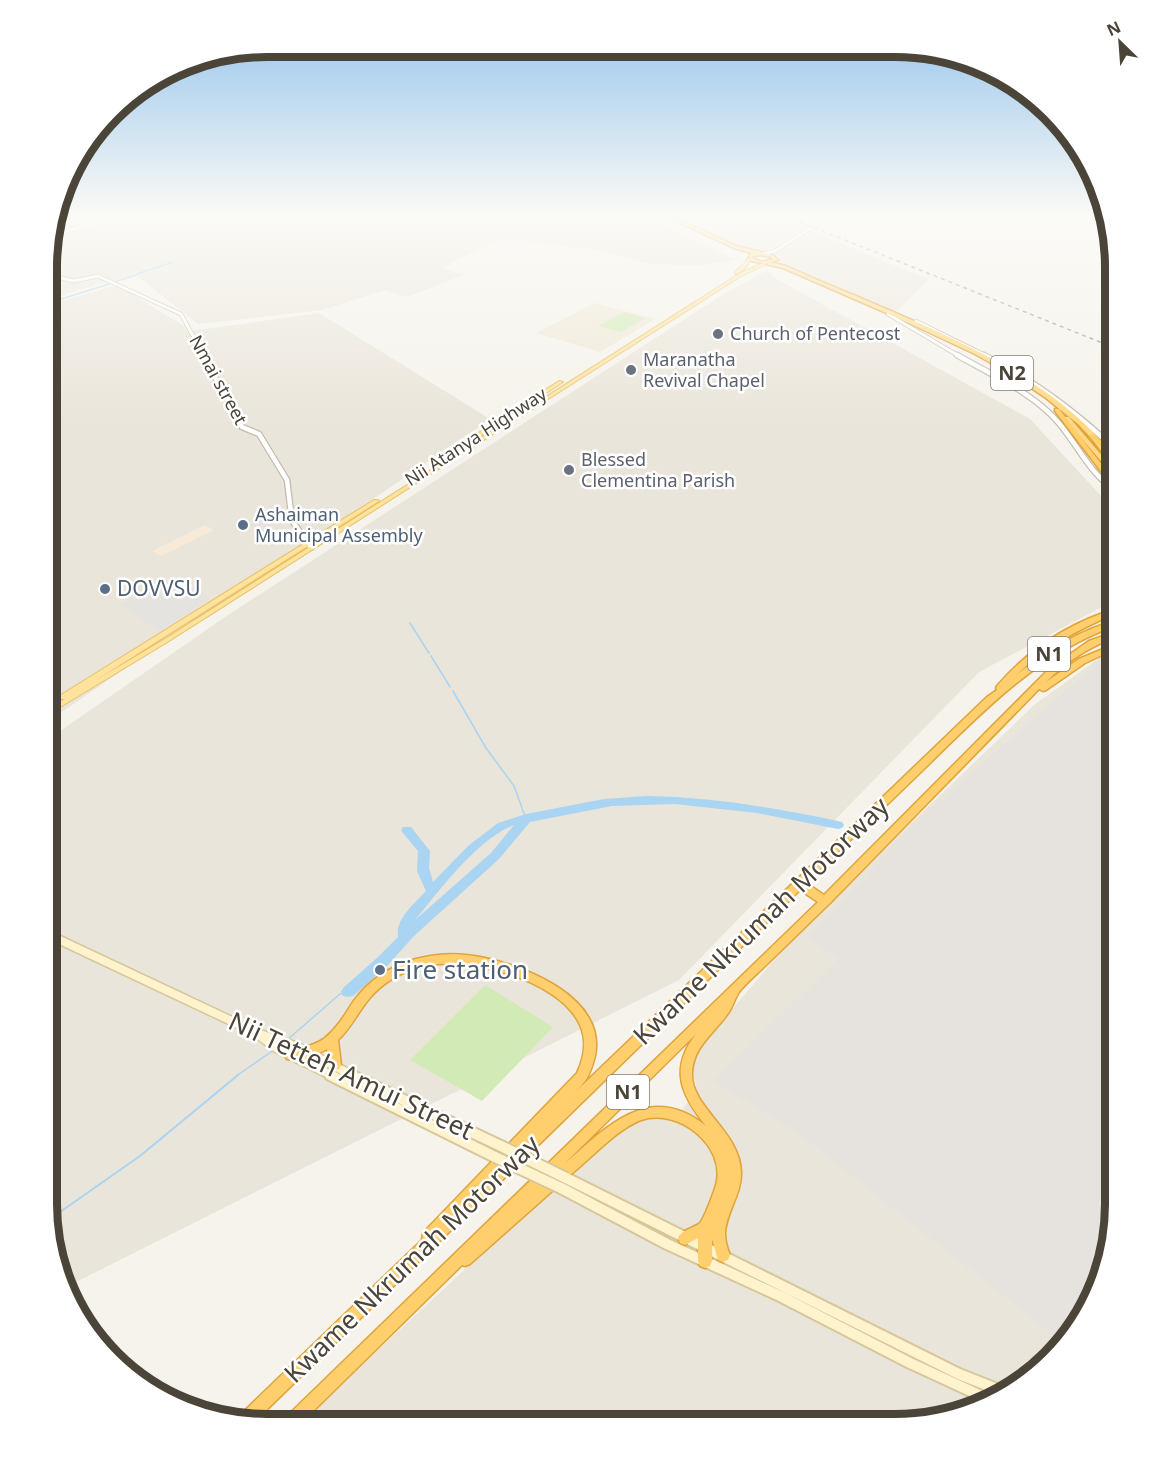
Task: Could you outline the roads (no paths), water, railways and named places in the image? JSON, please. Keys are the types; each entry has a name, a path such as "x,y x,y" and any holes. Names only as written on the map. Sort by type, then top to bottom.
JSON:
{"highway":[{"name":"N2","path":"823,285 954,343 1030,384 1067,411 1092,435"},
{"name":"N2","path":"897,318 1004,374 1057,410 1105,453"},
{"path":"1057,410 1105,475"},
{"path":"1092,435 1105,452"},
{"path":"990,699 1017,667 1042,647 1079,626 1105,615"},
{"name":"Kwame Nkrumah Motorway","path":"252,1414 990,699 1055,650 1076,637 1105,626"},
{"name":"Kwame Nkrumah Motorway","path":"299,1414 738,983 825,901 1060,664 1105,638"},
{"path":"1024,701 1082,661 1105,651"},
{"path":"799,884 825,901"},
{"path":"291,1055 321,1046 332,1039 366,995 387,977 408,966 451,958 477,959 507,968 556,991 579,1011 589,1028 591,1056 581,1077 437,1226 410,1262"},
{"path":"723,1255 716,1233 731,1194 735,1171 733,1161 723,1139 693,1102 688,1091 685,1073 693,1047 726,1008 738,983"},
{"path":"332,1039 335,1065"},
{"path":"432,1283 464,1260 607,1135 644,1114 669,1113 683,1118 702,1131 719,1153 725,1168 724,1184 706,1226 705,1254"},
{"path":"685,1238 706,1226"}],"main road":[{"path":"621,349 720,285"},
{"path":"57,707 548,393 724,285"},
{"path":"57,701 309,545"},
{"name":"Nii Tetteh Amui Street","path":"57,939 257,1033 306,1051 335,1065 377,1088 501,1146 563,1183 685,1238 705,1254"},
{"path":"257,1033 268,1043 291,1055 495,1157 563,1183 667,1244 705,1254 723,1255 959,1374 996,1388"},
{"path":"705,1254 981,1395"}],"street":[{"name":"Nmai street","path":"116,285 183,316 242,427 247,431 260,434 287,480 292,521 309,545"},
{"path":"888,314 1030,398 1057,422 1105,483"},
{"path":"916,321 1035,382 1075,410 1105,438"}],"waterway":[{"path":"57,300 107,285"},
{"path":"410,623 429,653"},
{"path":"431,656 450,687"},
{"path":"453,691 486,748 514,786 526,819"},
{"path":"432,891 460,860 502,826 517,820 612,802 647,800 702,802 784,814 838,825"},
{"path":"348,992 383,961 410,932 495,856 526,819"},
{"path":"407,830 424,851 423,871 432,891"},
{"path":"404,938 403,932 407,921 432,891"},
{"path":"287,1040 340,994 348,992"},
{"path":"236,1076 274,1050"},
{"path":"58,1214 140,1156 238,1075"}],"railway":[{"path":"957,285 1105,344"}],"place":[{"name":"Church of Pentecost","path":"718,334"},
{"name":"Maranatha Revival Chapel","path":"631,370"},
{"name":"Blessed Clementina Parish","path":"569,470"},
{"name":"Ashaiman Municipal Assembly","path":"243,525"},
{"name":"DOVVSU","path":"105,589"},
{"name":"Fire station","path":"380,970"}]}
